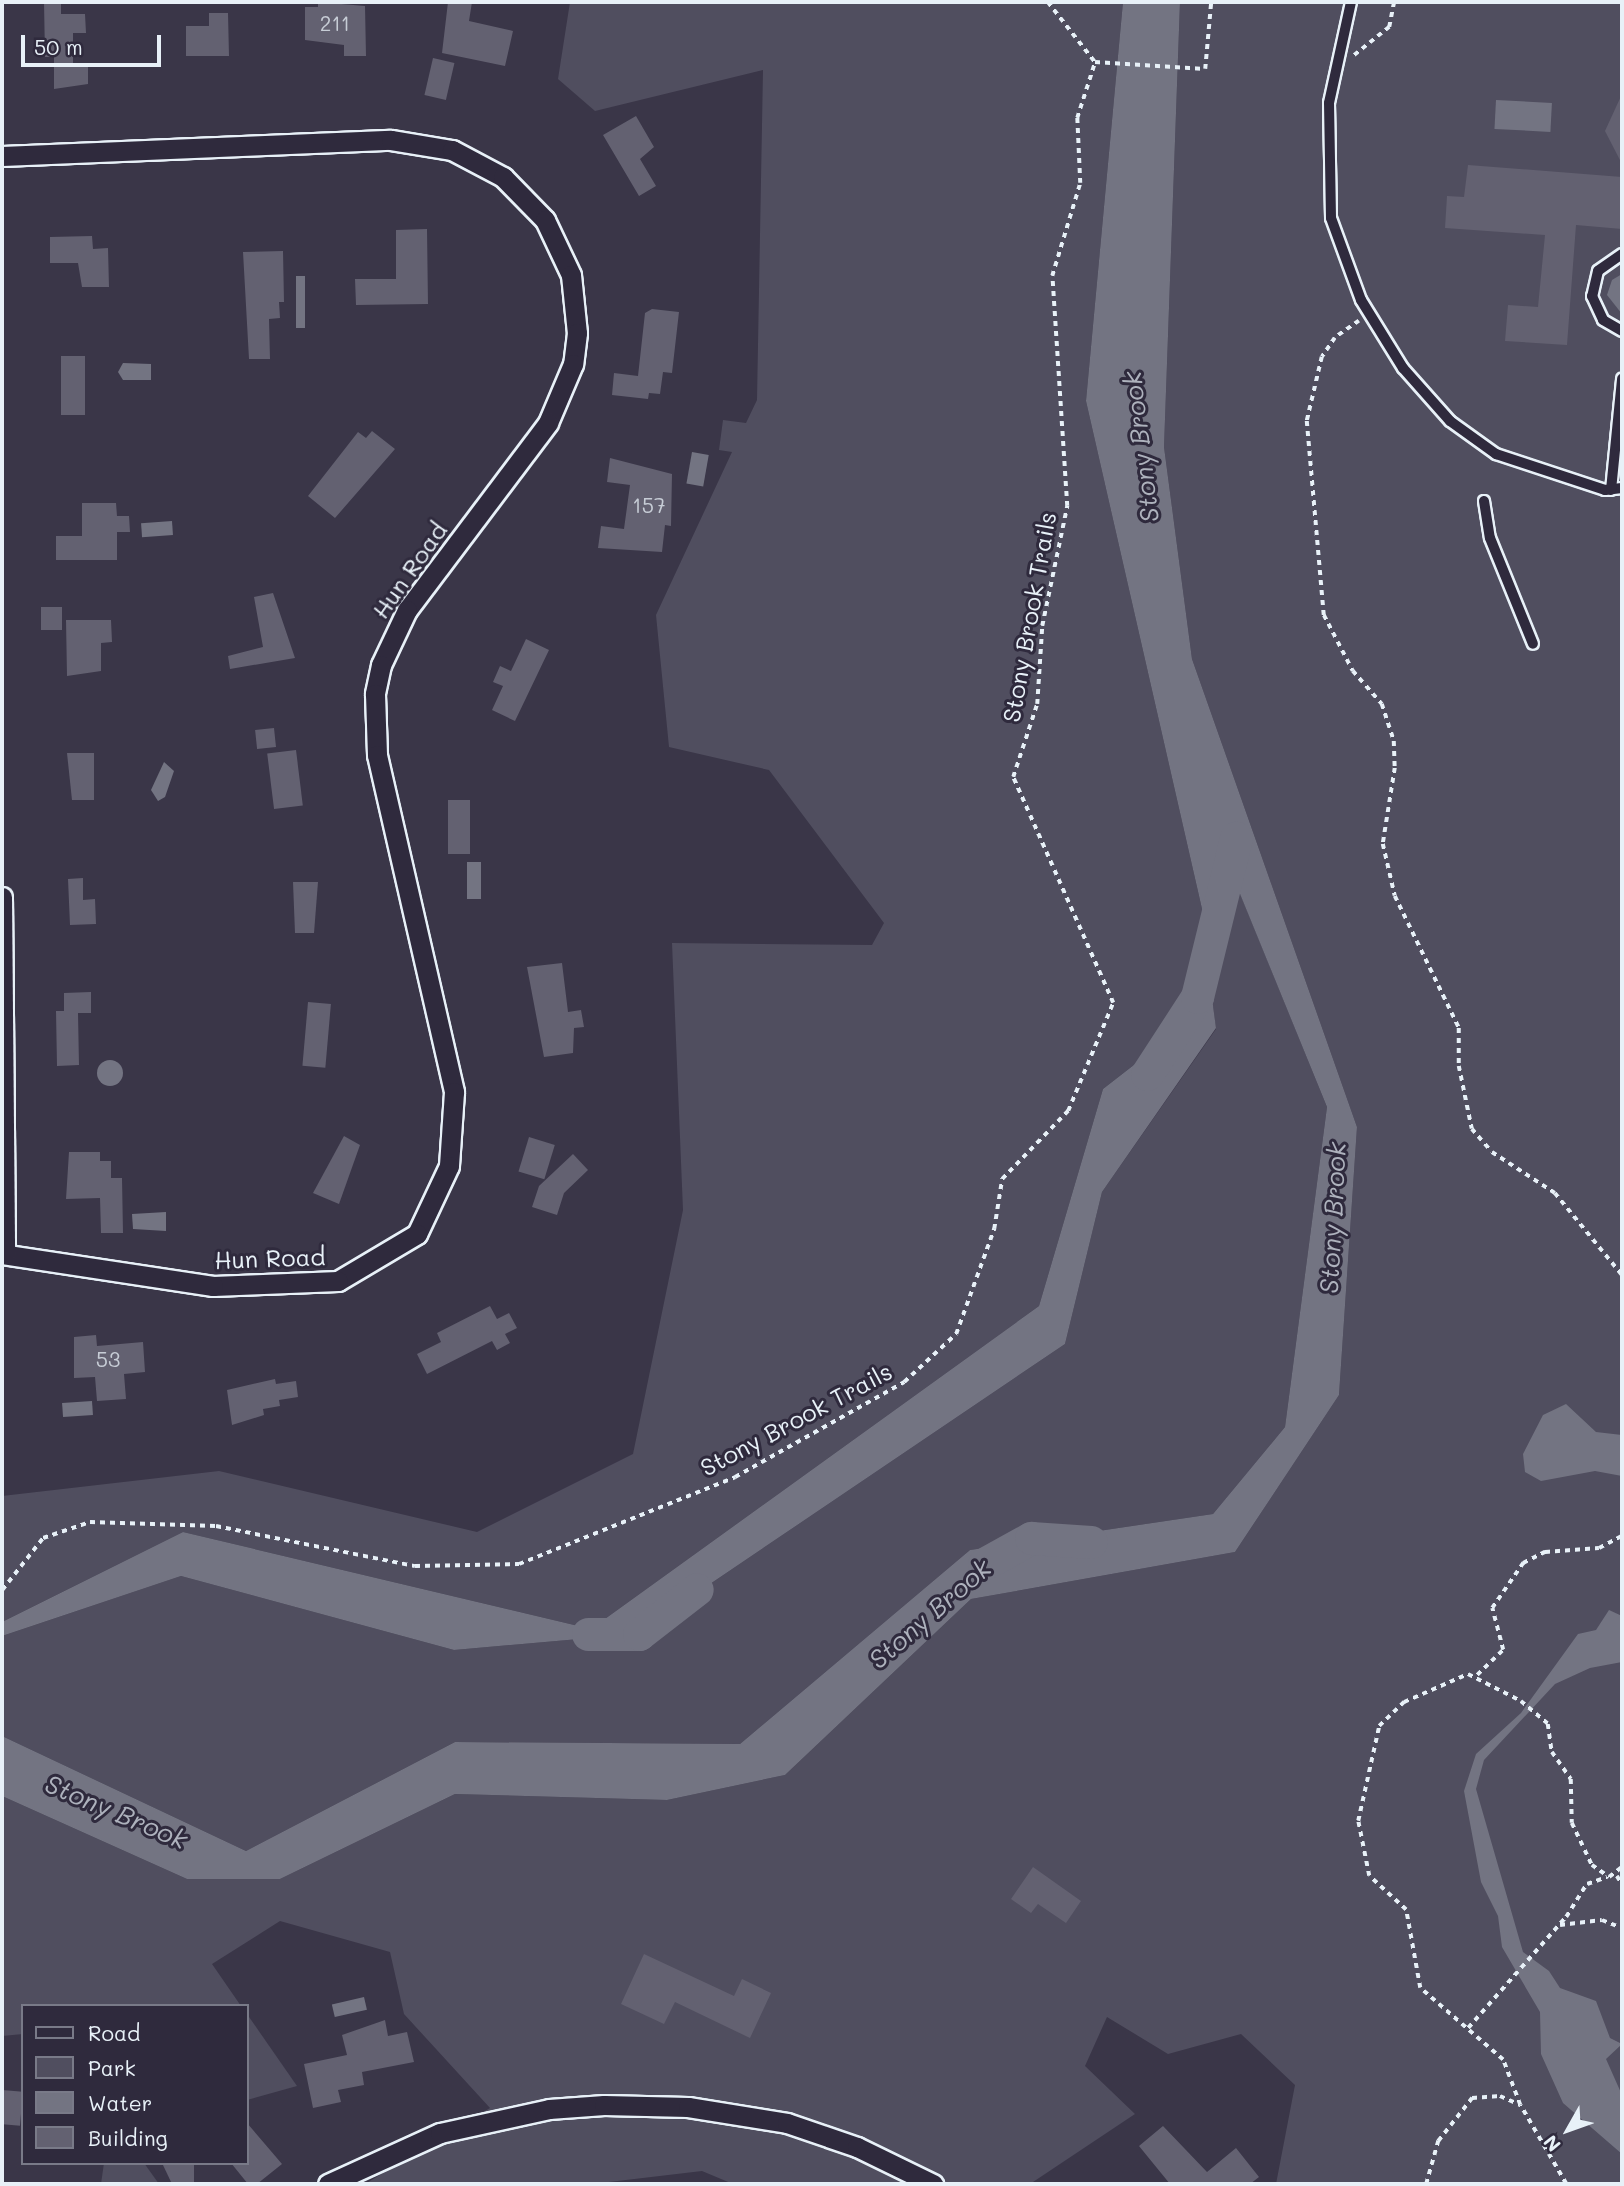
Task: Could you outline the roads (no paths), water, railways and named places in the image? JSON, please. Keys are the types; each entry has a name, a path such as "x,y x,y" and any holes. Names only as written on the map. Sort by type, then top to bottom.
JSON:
{"street":[{"name":"Hun Road","path":"2,156 391,140 452,150 503,177 545,220 571,275 577,333 566,385 548,424 407,610 381,665 375,694 377,755 454,1092 449,1166 417,1234 338,1281 213,1286 3,1254"},
{"path":"2,897 3,1254"},
{"path":"328,2184 440,2133 549,2109 604,2105 726,2111 858,2147 933,2184"}],"lane":[{"path":"1350,2 1329,103 1331,218 1370,313 1404,368 1450,421 1496,454 1611,490 1622,488"},
{"path":"1622,254 1598,271 1592,296 1603,320 1622,331"},
{"path":"1611,490 1622,379"},
{"path":"1484,501 1490,538 1533,644"}],"water":[{"path":"1123,2 1180,2 1164,447 1192,659 1357,1127 1339,1395 1235,1552 971,1599 785,1775 667,1800 455,1794 280,1879 187,1879 2,1796 2,1736 246,1851 455,1742 740,1744 970,1550 1213,1514 1285,1427 1327,1107 1227,862 1208,968 1216,1028 1102,1192 1065,1344 636,1634 454,1650 181,1576 2,1636 2,1622 183,1532 591,1629 1039,1306 1103,1089 1193,1019 1205,922 1086,401"},
{"path":"1496,100 1552,103 1550,132 1494,129"},
{"path":"1622,274 1622,314 1607,295 1612,280"},
{"path":"296,276 305,276 305,328 296,328"},
{"path":"123,363 151,364 151,380 123,380 118,372"},
{"path":"692,452 709,455 703,486 686,484"},
{"path":"172,521 173,535 142,537 141,523"},
{"path":"164,762 174,771 165,797 158,801 151,790"},
{"path":"467,862 481,862 481,899 467,899"},
{"path":"110,1060 119,1064 123,1073 119,1082 110,1086 101,1082 97,1073 101,1064"},
{"path":"166,1212 166,1231 133,1229 132,1214"},
{"path":"92,1401 93,1415 63,1417 62,1403"},
{"path":"1566,1404 1596,1432 1622,1435 1622,1476 1595,1471 1541,1481 1525,1472 1523,1454 1543,1415"},
{"path":"1609,1610 1622,1616 1622,1662 1590,1668 1555,1684 1484,1760 1476,1789 1523,1952 1549,1971 1560,1988 1596,2001 1610,2038 1622,2044 1606,2059 1622,2095 1622,2154 1563,2103 1541,2054 1540,2012 1502,1947 1498,1916 1481,1882 1464,1791 1476,1754 1521,1713 1578,1634 1596,1630"},
{"path":"364,1997 367,2010 335,2017 332,2004"}],"waterway":[{"name":"Stony Brook","path":"1147,1074 1197,997 1236,838"},
{"name":"Stony Brook","path":"984,1564 1031,1538 1091,1542"},
{"name":"Stony Brook","path":"588,1634 639,1634 697,1589"}]}
